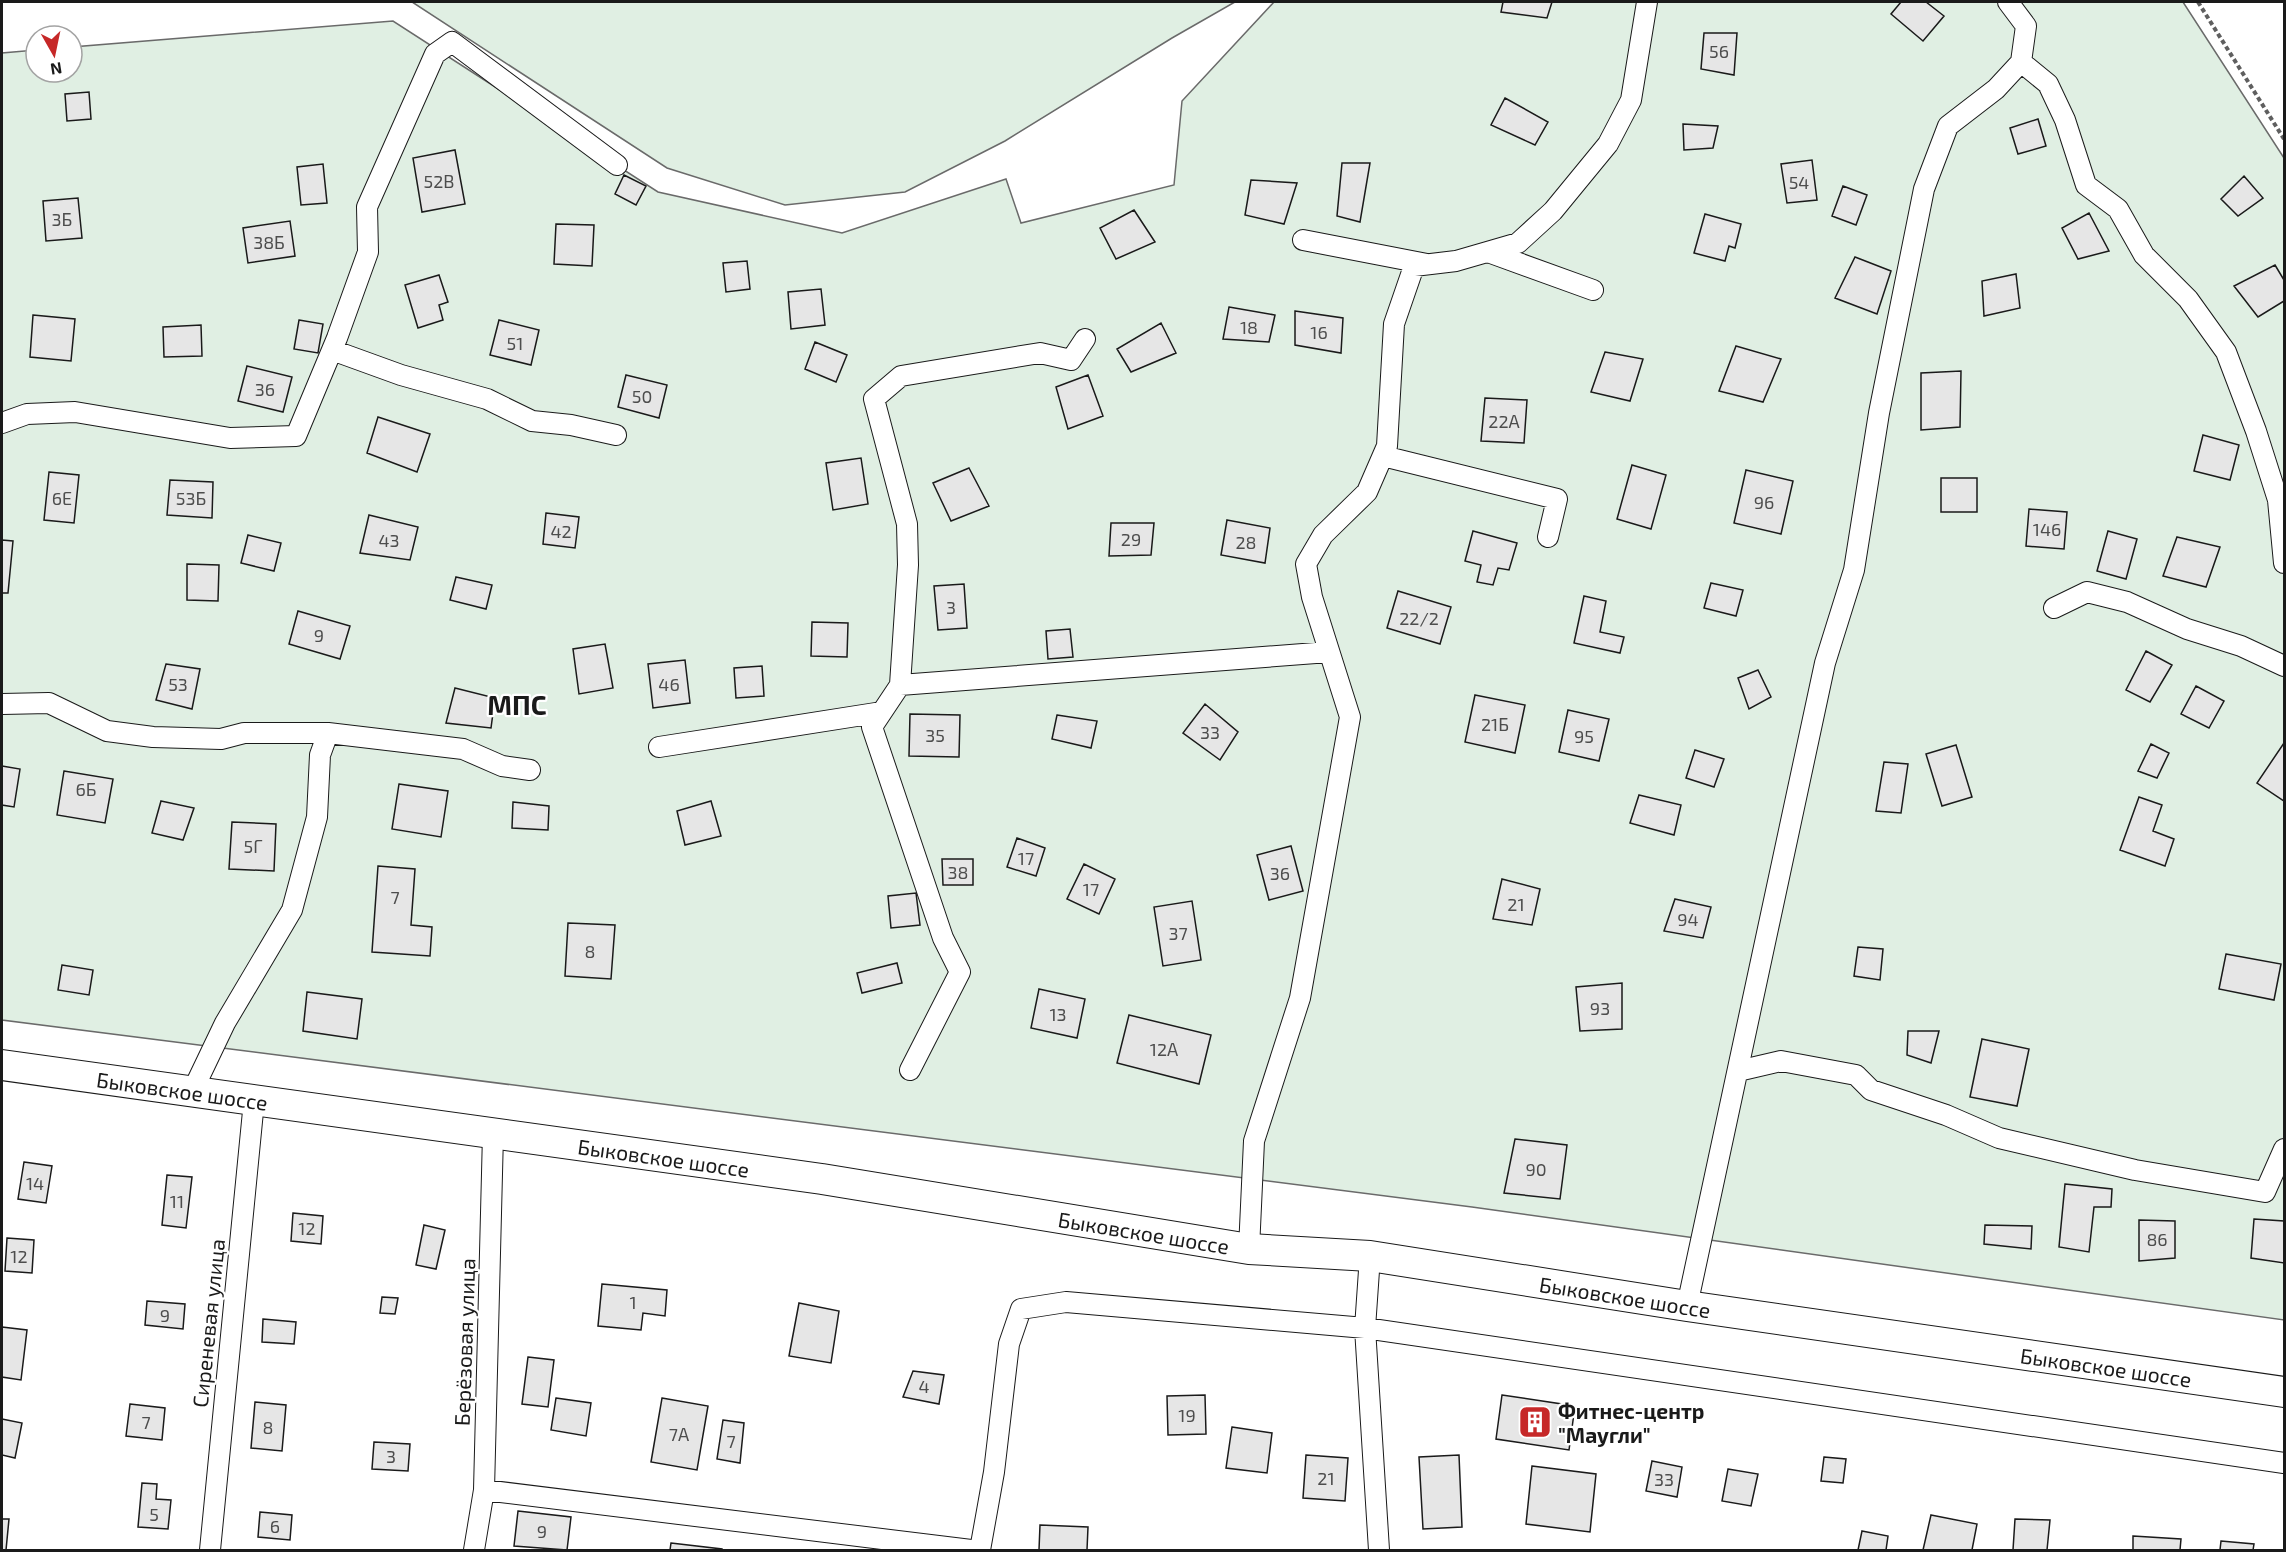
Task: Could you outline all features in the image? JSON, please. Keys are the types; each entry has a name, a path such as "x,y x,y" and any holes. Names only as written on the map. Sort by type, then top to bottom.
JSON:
{"main road":[{"name":"Быковское шоссе","path":"2,1065 822,1179 1249,1249 1370,1256 1688,1306 2284,1392"}],"street":[{"path":"1249,1249 1254,1141 1300,998 1350,717 1312,597 1306,564 1323,535 1367,492 1388,446 1394,324 1414,266 1456,261 1518,243 1553,211 1608,144 1630,100 1647,2"},
{"path":"1688,1306 1825,663 1854,570 1879,413 1924,189 1948,126 1996,89 2021,62 2026,26 2008,2"},
{"path":"2,423 27,414 75,412 230,438 296,436 332,350 368,252 367,207 435,54 452,42 616,165"},
{"path":"2021,62 2048,84 2065,120 2086,185 2118,208 2144,255 2187,299 2226,352 2256,431 2278,500 2284,563"},
{"path":"1303,240 1430,264"},
{"path":"1488,252 1593,290"},
{"path":"910,1070 960,972 943,938 872,727 900,685 908,565 907,524 874,399 901,376 1040,353 1071,360 1085,339"},
{"path":"332,350 401,375 486,399 531,421 570,425 616,435"},
{"path":"1383,456 1557,499 1548,537"},
{"path":"2054,608 2087,592 2127,602 2187,629 2241,646 2284,666"},
{"path":"900,685 1329,652"},
{"path":"2,704 49,703 107,731 153,737 220,739 244,733 328,733 463,749 502,766 530,770"},
{"path":"659,747 882,712"},
{"path":"192,1092 225,1023 292,910 316,817 320,755 328,733"},
{"path":"1738,1071 1781,1061 1856,1075 1871,1090 1946,1114 1999,1138 2135,1170 2265,1192 2284,1149"},
{"name":"Сиреневая улица","path":"210,1551 254,1101"},
{"name":"Берёзовая улица","path":"474,1551 484,1490 493,1134"},
{"path":"1370,1256 1365,1328 1379,1551"},
{"path":"980,1551 994,1472 1009,1344 1021,1310 1066,1302 1365,1328 2284,1462"},
{"path":"484,1490 971,1551"}],"path":[{"path":"2198,2 2284,139"}],"green space":[{"path":"412,2 1235,2 1005,141 905,192 785,205 667,168"},
{"path":"1274,2 2183,2 2284,158 2284,1320 1472,1207 2,1020 2,53 24,51 24,84 84,84 84,46 393,21 658,192 842,233 1006,179 1021,223 1174,185 1182,101"}],"building":[{"path":"1503,2 1552,2 1547,18 1501,12"},
{"path":"1901,2 1926,2 1944,16 1923,41 1891,14"},
{"path":"1704,33 1737,33 1734,75 1701,69"},
{"path":"89,92 91,119 67,121 65,94"},
{"path":"1505,98 1548,122 1535,145 1491,125"},
{"path":"2038,119 2046,146 2018,154 2010,128"},
{"path":"1683,124 1718,126 1713,148 1684,150"},
{"path":"455,150 465,204 422,212 413,158"},
{"path":"1812,160 1817,200 1787,203 1781,164"},
{"path":"1342,163 1370,163 1360,222 1337,216"},
{"path":"323,164 327,203 301,205 297,167"},
{"path":"624,175 646,186 636,205 615,194"},
{"path":"2244,176 2263,198 2238,216 2221,199"},
{"path":"1251,180 1297,183 1284,224 1245,215"},
{"path":"1843,186 1867,195 1856,225 1832,216"},
{"path":"78,198 82,238 46,241 43,201"},
{"path":"1134,210 1155,242 1116,259 1100,228"},
{"path":"2089,213 2109,251 2078,259 2062,228"},
{"path":"1705,214 1741,224 1735,248 1729,246 1725,261 1694,253"},
{"path":"290,221 295,256 248,263 243,228"},
{"path":"556,224 594,225 592,266 554,264"},
{"path":"1855,257 1891,271 1877,314 1835,298"},
{"path":"747,261 750,289 726,292 723,263"},
{"path":"2275,265 2284,280 2284,301 2258,317 2234,286"},
{"path":"2016,274 2020,308 1984,316 1982,281"},
{"path":"439,275 448,302 439,305 443,320 418,328 405,285"},
{"path":"821,289 825,325 791,329 788,292"},
{"path":"1229,307 1275,315 1269,342 1223,339"},
{"path":"1295,311 1343,318 1341,353 1295,345"},
{"path":"33,315 75,319 71,361 30,357"},
{"path":"299,320 323,324 318,353 294,349"},
{"path":"499,320 539,330 531,365 490,355"},
{"path":"1161,323 1176,353 1131,372 1117,349"},
{"path":"201,325 202,356 164,357 163,327"},
{"path":"815,342 847,355 836,382 805,369"},
{"path":"1736,346 1781,359 1763,402 1719,391"},
{"path":"1605,352 1643,359 1630,401 1591,392"},
{"path":"247,366 292,377 283,412 238,401"},
{"path":"1961,371 1960,427 1921,430 1921,373"},
{"path":"626,375 667,385 659,418 618,407"},
{"path":"1088,375 1103,416 1068,429 1056,387"},
{"path":"1485,398 1527,400 1524,443 1481,441"},
{"path":"378,417 430,434 417,472 367,453"},
{"path":"2203,435 2239,445 2230,480 2194,471"},
{"path":"861,458 868,504 833,510 826,463"},
{"path":"1632,465 1666,475 1651,529 1617,519"},
{"path":"969,468 989,506 951,521 933,483"},
{"path":"1746,470 1793,481 1781,534 1734,523"},
{"path":"49,472 79,475 74,523 44,520"},
{"path":"1941,478 1977,478 1977,512 1941,512"},
{"path":"170,480 213,482 212,518 167,515"},
{"path":"2029,509 2067,512 2064,549 2026,546"},
{"path":"546,513 579,517 575,548 543,544"},
{"path":"369,515 418,527 410,560 360,553"},
{"path":"1227,520 1270,528 1265,563 1221,555"},
{"path":"1111,523 1154,523 1151,555 1109,556"},
{"path":"1473,531 1517,543 1509,570 1498,568 1493,585 1477,582 1481,565 1465,561"},
{"path":"2108,531 2137,539 2126,579 2097,571"},
{"path":"248,535 281,543 274,571 241,563"},
{"path":"2177,537 2220,547 2206,587 2163,576"},
{"path":"2,540 13,541 8,593 2,593"},
{"path":"187,564 219,565 218,601 187,600"},
{"path":"456,577 492,585 486,609 450,600"},
{"path":"1711,583 1743,590 1736,616 1704,608"},
{"path":"964,584 967,628 938,630 934,586"},
{"path":"1398,591 1451,607 1440,644 1387,628"},
{"path":"1584,596 1606,601 1600,632 1624,637 1620,653 1574,643"},
{"path":"298,611 350,626 340,659 289,644"},
{"path":"812,622 848,623 847,657 811,656"},
{"path":"1070,629 1073,657 1048,659 1046,631"},
{"path":"605,644 613,688 579,694 573,649"},
{"path":"2146,651 2172,665 2150,702 2126,690"},
{"path":"685,660 690,703 653,708 648,664"},
{"path":"166,664 200,669 192,709 156,700"},
{"path":"762,666 764,696 736,698 734,668"},
{"path":"1758,670 1771,697 1749,709 1738,678"},
{"path":"2196,686 2224,701 2209,728 2181,714"},
{"path":"455,688 495,698 491,728 446,723"},
{"path":"1475,695 1525,705 1515,753 1465,742"},
{"path":"1205,704 1238,732 1220,760 1183,733"},
{"path":"1568,710 1609,719 1599,761 1559,752"},
{"path":"910,714 960,715 959,757 909,756"},
{"path":"1057,715 1097,721 1091,748 1052,739"},
{"path":"2284,743 2284,801 2257,783"},
{"path":"2151,744 2169,753 2157,778 2138,771"},
{"path":"1956,745 1972,797 1942,806 1926,754"},
{"path":"1695,750 1724,759 1714,787 1686,778"},
{"path":"1884,762 1908,764 1901,813 1876,811"},
{"path":"2,766 20,769 14,807 2,805"},
{"path":"64,771 113,779 105,823 57,815"},
{"path":"399,784 448,791 441,837 392,829"},
{"path":"1639,795 1681,805 1674,835 1630,823"},
{"path":"2139,797 2162,805 2153,831 2174,839 2165,866 2120,850"},
{"path":"161,801 194,808 183,840 152,833"},
{"path":"711,801 721,836 685,845 677,811"},
{"path":"513,802 549,806 548,830 512,828"},
{"path":"232,822 276,824 274,871 229,869"},
{"path":"1017,838 1045,848 1036,876 1007,867"},
{"path":"1291,846 1303,891 1269,900 1257,855"},
{"path":"942,859 973,859 973,885 943,885"},
{"path":"1084,864 1115,879 1099,914 1067,899"},
{"path":"378,866 415,869 411,925 432,927 430,956 372,952"},
{"path":"1502,879 1540,889 1532,925 1493,919"},
{"path":"916,893 920,925 891,928 888,896"},
{"path":"1675,899 1711,907 1703,938 1664,931"},
{"path":"1192,901 1201,960 1163,966 1154,907"},
{"path":"568,923 615,925 611,979 565,976"},
{"path":"1858,947 1883,949 1880,980 1854,976"},
{"path":"2226,954 2281,964 2274,1000 2219,989"},
{"path":"897,963 902,983 862,993 857,973"},
{"path":"62,965 93,970 89,995 58,990"},
{"path":"1622,983 1622,1029 1580,1031 1576,987"},
{"path":"1039,989 1085,999 1077,1038 1031,1028"},
{"path":"307,992 362,999 357,1039 303,1031"},
{"path":"1129,1015 1211,1035 1199,1084 1117,1063"},
{"path":"1908,1031 1939,1031 1931,1063 1907,1055"},
{"path":"1982,1039 2029,1049 2017,1106 1970,1097"},
{"path":"1515,1139 1567,1145 1560,1199 1504,1193"},
{"path":"24,1162 52,1166 46,1203 18,1199"},
{"path":"167,1175 192,1177 186,1228 162,1225"},
{"path":"2065,1184 2112,1189 2111,1207 2094,1207 2089,1252 2059,1247"},
{"path":"293,1213 323,1216 321,1244 291,1241"},
{"path":"2254,1219 2284,1221 2284,1263 2251,1258"},
{"path":"2139,1220 2175,1221 2175,1258 2139,1261"},
{"path":"424,1225 445,1230 436,1269 416,1265"},
{"path":"1985,1225 2032,1226 2031,1249 1984,1244"},
{"path":"7,1238 34,1240 32,1273 5,1271"},
{"path":"602,1284 667,1290 665,1316 643,1313 641,1330 598,1326"},
{"path":"382,1297 398,1298 395,1314 380,1313"},
{"path":"147,1301 185,1304 183,1329 145,1325"},
{"path":"799,1303 839,1311 831,1363 789,1356"},
{"path":"263,1319 296,1322 294,1344 262,1342"},
{"path":"2,1327 27,1330 21,1380 2,1377"},
{"path":"528,1357 554,1360 548,1407 522,1404"},
{"path":"913,1371 944,1375 939,1404 903,1397"},
{"path":"1205,1395 1206,1434 1168,1435 1167,1396"},
{"name":"Фитнес-центр \"Маугли\"","path":"1502,1395 1575,1406 1569,1450 1496,1439"},
{"path":"556,1398 591,1403 586,1436 551,1430"},
{"path":"662,1398 708,1406 697,1470 651,1462"},
{"path":"255,1402 286,1405 282,1451 251,1448"},
{"path":"130,1404 165,1408 162,1440 126,1436"},
{"path":"2,1419 22,1423 15,1458 2,1455"},
{"path":"723,1420 744,1423 740,1463 717,1459"},
{"path":"1232,1427 1272,1433 1267,1473 1226,1468"},
{"path":"374,1442 410,1444 408,1471 372,1469"},
{"path":"1306,1455 1348,1458 1345,1501 1303,1498"},
{"path":"1459,1455 1462,1527 1423,1529 1419,1457"},
{"path":"1824,1457 1846,1459 1843,1483 1821,1481"},
{"path":"1652,1461 1682,1467 1677,1497 1646,1491"},
{"path":"1532,1466 1596,1474 1590,1532 1526,1524"},
{"path":"1728,1469 1758,1474 1751,1506 1722,1501"},
{"path":"142,1483 157,1484 156,1499 171,1500 168,1529 138,1527"},
{"path":"518,1511 571,1517 567,1550 514,1546"},
{"path":"260,1512 292,1515 290,1540 258,1537"},
{"path":"1931,1515 1977,1524 1972,1550 1923,1550"},
{"path":"2,1519 9,1519 6,1550 2,1550"},
{"path":"2015,1519 2050,1520 2047,1550 2013,1550"},
{"path":"1040,1525 1088,1527 1087,1550 1039,1550"},
{"path":"1862,1531 1888,1536 1886,1550 1858,1550"},
{"path":"2133,1536 2181,1539 2180,1550 2133,1550"},
{"path":"2221,1541 2254,1544 2253,1550 2220,1550"},
{"path":"671,1543 722,1549 722,1550 670,1550"}],"place":[{"name":"Фитнес-центр \"Маугли\"","path":"1535,1422"}],"district":[{"name":"МПС","path":"517,704"}]}
